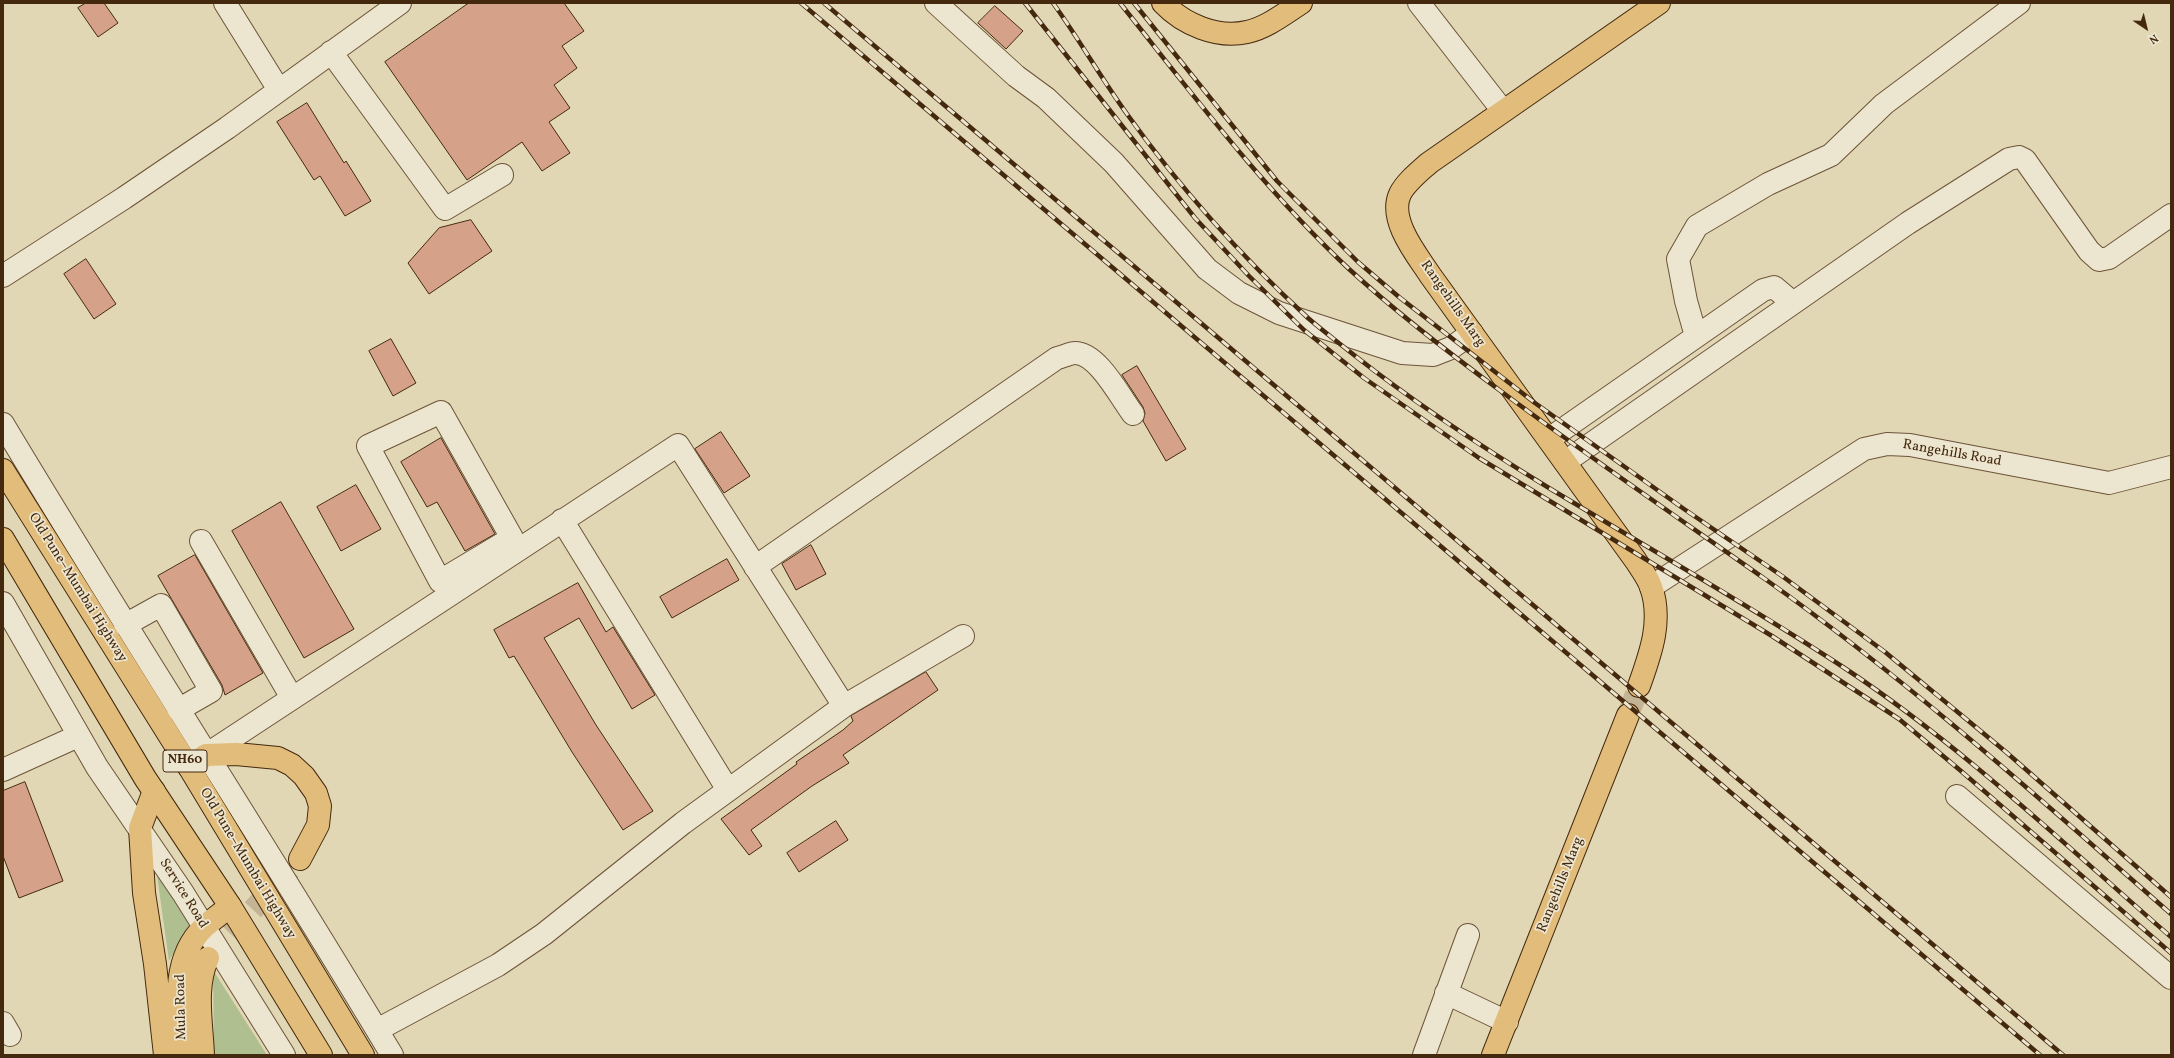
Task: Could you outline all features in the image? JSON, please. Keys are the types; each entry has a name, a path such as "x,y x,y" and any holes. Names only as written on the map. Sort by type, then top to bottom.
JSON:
{"main road":[{"path":"1163,3 1184,20 1205,29 1226,34 1247,32 1261,27 1301,3"},
{"name":"Rangehills Marg","path":"1639,686 1652,651 1657,616 1651,587 1636,560 1430,275 1403,233 1397,213 1399,195 1413,177 1503,111 1659,3"},
{"name":"Old Pune–Mumbai Highway","path":"3,470 198,761 363,1055"},
{"name":"NH60","path":"3,539 154,791 230,906 321,1055"},
{"name":"Rangehills Marg","path":"1493,1055 1628,715"},
{"path":"198,761 251,754 278,758 292,765 304,776 316,793 320,806 318,825 300,859"},
{"path":"154,791 140,828 144,893 155,964 165,1055"},
{"name":"Mula Road","path":"183,1055 179,978 182,959 190,945 204,928 230,906"},
{"path":"203,1055 200,988 203,968 208,958"}],"street":[{"path":"225,3 279,90"},
{"path":"3,276 124,198 279,90 400,3"},
{"path":"936,3 1016,76 1052,104 1114,163 1207,269 1239,293 1278,313 1402,353 1433,355 1452,348 1472,333"},
{"path":"1419,3 1503,111"},
{"path":"1696,336 1686,301 1678,259 1697,226 1768,184 1832,155 1884,104 2019,3"},
{"path":"331,52 445,209 502,175"},
{"path":"1565,462 1908,223 2009,160 2019,157 2026,160 2089,251 2099,260 2109,258 2171,215"},
{"path":"1549,439 1769,287 1778,290 1792,303"},
{"path":"755,567 1058,358 1074,353 1089,356 1099,366 1133,414"},
{"path":"515,544 441,412 368,446 440,582 515,544 562,520 678,445 844,706"},
{"path":"3,424 178,710 198,761 377,1030 392,1055"},
{"name":"Rangehills Road","path":"1651,587 1864,449 1887,444 1910,444 2109,483 2171,467"},
{"path":"562,520 728,790"},
{"path":"201,541 292,698"},
{"path":"198,761 515,544"},
{"path":"125,625 161,605 211,691 178,710"},
{"name":"Service Road","path":"4,607 97,767 140,828 284,1055"},
{"path":"377,1030 498,965 538,938 728,790 844,706 963,636"},
{"path":"3,770 78,736"},
{"path":"1957,796 2171,978"},
{"path":"1424,1055 1468,935"},
{"path":"1446,993 1507,1022"}],"green space":[{"path":"155,861 192,920 169,961"},
{"path":"213,970 267,1055 214,1055"}],"building":[{"path":"86,3 104,3 118,23 98,37 78,8"},
{"path":"469,3 564,3 584,31 562,46 577,68 554,85 570,108 549,122 570,153 542,171 522,142 467,180 385,62"},
{"path":"995,6 1023,31 1006,49 978,23"},
{"path":"307,103 344,163 346,161 371,201 345,216 320,176 314,180 277,122"},
{"path":"471,220 492,251 429,294 408,263 439,228"},
{"path":"86,259 116,304 94,319 64,274"},
{"path":"391,339 416,383 393,396 369,351"},
{"path":"1137,366 1186,449 1166,461 1143,421 1145,413 1143,407 1122,375"},
{"path":"721,432 750,476 724,493 695,449"},
{"path":"441,438 495,534 465,551 437,502 427,507 401,462"},
{"path":"356,485 381,529 341,551 317,507"},
{"path":"281,502 354,629 304,658 232,531"},
{"path":"811,545 826,574 796,590 782,564"},
{"path":"195,555 263,673 225,695 222,685 158,576"},
{"path":"727,559 739,580 672,618 660,597"},
{"path":"578,583 606,632 613,627 655,695 632,709 579,618 544,638 596,725 653,811 623,830 572,752 514,656 509,658 494,630"},
{"path":"926,672 938,690 843,755 849,763 812,786 751,830 762,846 749,855 721,819 797,764 796,762 843,730 853,721 851,716"},
{"path":"25,782 63,881 19,898 3,856 3,791"},
{"path":"836,821 848,840 799,872 787,853"}],"tunnel":[{"path":"1628,715 1639,686"},
{"path":"208,958 300,859"}],"railway":[{"path":"801,3 2040,1055"},
{"path":"824,3 2063,1055"},
{"path":"1025,3 1195,218 1249,276 1304,330 1364,378 1479,458 1772,636 1899,719 2171,953"},
{"path":"1053,3 1117,100 1168,168 1235,246 1308,318 1401,391 1474,441 1549,488 1773,622 1846,669 1889,699 2013,798 2171,937"},
{"path":"1120,3 1202,106 1258,173 1317,238 1367,285 1462,363 1534,416 1765,579 1871,658 1972,741 2171,914"},
{"path":"1134,3 1277,181 1358,262 1399,297 1535,403 1684,509 1782,576 1885,652 2006,752 2171,897"}]}
